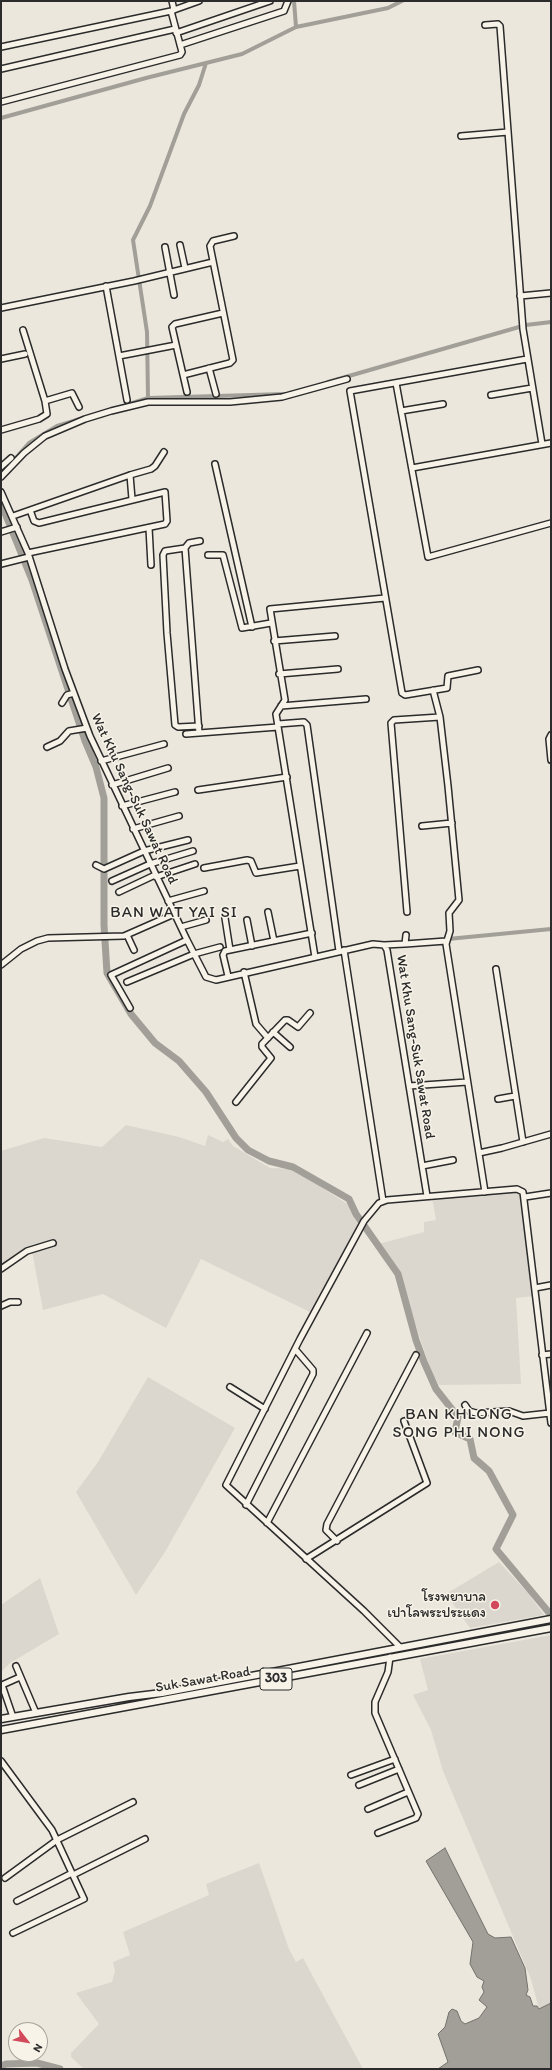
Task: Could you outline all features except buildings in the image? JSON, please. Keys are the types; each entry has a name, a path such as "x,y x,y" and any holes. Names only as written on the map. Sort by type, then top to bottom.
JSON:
{"main road":[{"name":"Suk Sawat Road","path":"1,1719 129,1697 162,1693 548,1619"},
{"name":"Suk Sawat Road","path":"2,1730 551,1628"}],"street":[{"path":"1,102 180,55 182,52 176,31 172,1"},
{"path":"1,47 172,10 199,1"},
{"path":"1,69 176,31 270,1"},
{"path":"180,45 284,11 288,1"},
{"path":"485,25 498,24 500,26 522,326 542,444"},
{"path":"461,136 508,132"},
{"path":"183,375 230,363 233,360 212,262 211,242 234,236"},
{"path":"180,245 185,268"},
{"path":"165,247 174,295"},
{"path":"1,308 134,281 212,262"},
{"path":"106,286 127,400"},
{"path":"520,296 551,293"},
{"path":"187,392 172,330 173,325 223,313"},
{"path":"1,430 45,416 48,411 23,330"},
{"path":"119,356 176,345"},
{"path":"1,359 26,354"},
{"path":"478,670 450,675 448,677 448,688 405,695 402,693 350,391 527,359"},
{"path":"209,368 216,394"},
{"path":"1,477 24,453 45,436 92,417 147,403 230,402 282,397 347,379"},
{"path":"396,382 428,557 551,523"},
{"path":"491,395 532,388"},
{"path":"45,401 72,393 79,407"},
{"path":"401,411 443,404"},
{"path":"412,468 551,443"},
{"path":"13,516 154,468 164,452"},
{"path":"1,467 11,458"},
{"path":"215,464 252,627"},
{"path":"130,475 132,499"},
{"name":"Wat Khu Sang-Suk Sawat Road","path":"1,492 13,516 13,528 26,557 70,694 174,914 208,978 213,980 373,944 384,945 387,950 427,1196"},
{"path":"1,564 167,523 165,492 39,523 34,520 30,510"},
{"path":"1,532 13,528"},
{"path":"149,528 151,565"},
{"path":"199,726 178,727 175,725 167,633 163,556 165,551 185,548 189,543 200,541"},
{"path":"185,548 199,732"},
{"path":"208,555 223,555 242,628 271,623"},
{"path":"315,957 276,714 285,700 279,674 270,609 385,598"},
{"path":"274,641 336,636"},
{"path":"279,674 338,669"},
{"path":"433,690 440,717 459,900 450,913 450,933 446,941 485,1192"},
{"path":"62,703 70,694"},
{"path":"281,706 366,699"},
{"path":"407,912 392,723 394,720 440,717"},
{"path":"186,734 304,722 307,725 341,951 383,1200"},
{"path":"48,747 60,741 69,731 86,729"},
{"path":"551,735 549,740 551,760"},
{"path":"101,761 164,744"},
{"path":"112,785 168,768"},
{"path":"198,790 287,777"},
{"path":"122,806 175,792"},
{"path":"133,829 179,816"},
{"path":"422,826 452,823"},
{"path":"96,865 104,868 144,851 188,840"},
{"path":"112,881 150,864 193,851"},
{"path":"204,868 247,860 252,863 256,873 300,866"},
{"path":"119,892 156,876 195,864"},
{"path":"168,901 204,891"},
{"path":"268,912 274,941"},
{"path":"1,965 22,949 37,941 48,938 108,938 127,935 174,914"},
{"path":"225,918 230,950"},
{"path":"181,928 206,920"},
{"path":"247,920 252,946"},
{"path":"228,976 223,953 230,950 312,933"},
{"path":"127,935 134,950"},
{"path":"405,944 406,935"},
{"path":"130,1008 112,975 187,940"},
{"path":"384,945 446,941"},
{"path":"127,982 194,954 220,947"},
{"path":"496,969 523,1142"},
{"path":"244,972 256,1024 268,1038"},
{"path":"236,1102 271,1058 262,1047 268,1038 286,1019 298,1027 310,1013"},
{"path":"274,1032 290,1047"},
{"path":"409,1086 467,1082"},
{"path":"498,1099 515,1096"},
{"path":"479,1153 551,1134"},
{"path":"422,1166 453,1160"},
{"path":"400,1647 364,1611 246,1505 226,1485 295,1349 364,1221 374,1207 383,1200 517,1189 523,1192 525,1197 542,1355 550,1400 551,1423"},
{"path":"525,1197 551,1193"},
{"path":"1,1269 27,1251 52,1243"},
{"path":"535,1288 551,1285"},
{"path":"1,1306 10,1302 18,1302"},
{"path":"267,1523 367,1333"},
{"path":"246,1505 313,1374 313,1370 295,1349"},
{"path":"542,1355 551,1354"},
{"path":"337,1541 326,1530 328,1524 416,1355"},
{"path":"230,1387 265,1409"},
{"path":"465,1405 469,1411 476,1413 509,1411 523,1416 550,1413"},
{"path":"306,1559 337,1541 427,1483 404,1421"},
{"path":"378,1833 416,1818 418,1814 375,1714 375,1707 390,1666 390,1657"},
{"path":"16,1666 36,1713"},
{"path":"13,1717 2,1683 20,1677"},
{"path":"1,1719 2,1730"},
{"path":"351,1775 395,1759"},
{"path":"1,1761 46,1821 57,1840 84,1898 13,1933"},
{"path":"359,1785 399,1769"},
{"path":"368,1809 408,1792"},
{"path":"5,1878 57,1840 133,1802"},
{"path":"17,1901 145,1839"}],"shaded area":[{"path":"126,1125 179,1137 205,1146 208,1135 223,1142 228,1139 233,1146 270,1168 293,1169 349,1205 358,1224 312,1313 201,1259 166,1328 103,1294 43,1310 32,1251 1,1271 1,1151 44,1138 102,1147"},
{"path":"519,1191 522,1196 534,1296 516,1298 521,1384 439,1385 432,1374 403,1287 378,1244 424,1232 424,1222 436,1220 432,1197"},
{"path":"148,1377 235,1428 165,1552 136,1595 76,1492 98,1462"},
{"name":"โรงพยาบาล เปาโลพระประแดง","path":"499,1562 528,1593 544,1615 470,1628 446,1594"},
{"path":"40,1578 59,1634 10,1663 1,1672 1,1605"},
{"path":"551,1635 551,2003 539,2009 531,1979 443,1771 431,1730 413,1695 428,1690 420,1659"},
{"path":"445,1848 488,1934 495,1938 511,1937 525,1968 528,1990 526,1995 530,1997 533,2006 537,2006 539,2009 551,2003 551,2069 438,2069 448,2062 438,2034 445,2027 449,2012 452,2009 457,2011 461,2021 465,2024 479,2018 487,2007 479,2000 484,1992 482,1987 484,1981 477,1977 470,1964 473,1942 426,1861"},
{"path":"259,1863 289,1949 296,1962 303,1958 363,2069 84,2069 71,2057 71,2053 99,2024 76,1993 112,1982 115,1971 113,1962 130,1955 123,1932 209,1895 206,1884"}],"waterway":[{"path":"294,1 296,27"},
{"path":"1,118 146,78 242,54 296,27 388,8 402,1"},
{"path":"148,398 147,332 133,240 150,206 184,114 199,85 206,63"},
{"path":"328,382 526,325 551,322"},
{"path":"126,405 148,398 285,394"},
{"path":"14,460 29,443 57,426 80,419"},
{"path":"1,473 7,468"},
{"path":"1,503 32,580 85,741 96,767 104,798 104,925 107,973 131,1014 155,1043 179,1061 206,1092 236,1138 248,1150 269,1161 293,1167 349,1199 356,1214 398,1274 416,1340 424,1362 436,1389 458,1417 455,1432 470,1439 474,1458 489,1471 513,1515 496,1549 551,1615"},
{"path":"448,939 551,929"},
{"path":"1,2066 6,2064 37,2063 60,2069"}],"place":[{"name":"โรงพยาบาล เปาโลพระประแดง","path":"495,1605"}],"district":[{"name":"BAN WAT YAI SI","path":"174,913"},
{"name":"BAN KHLONG SONG PHI NONG","path":"459,1424"}]}
